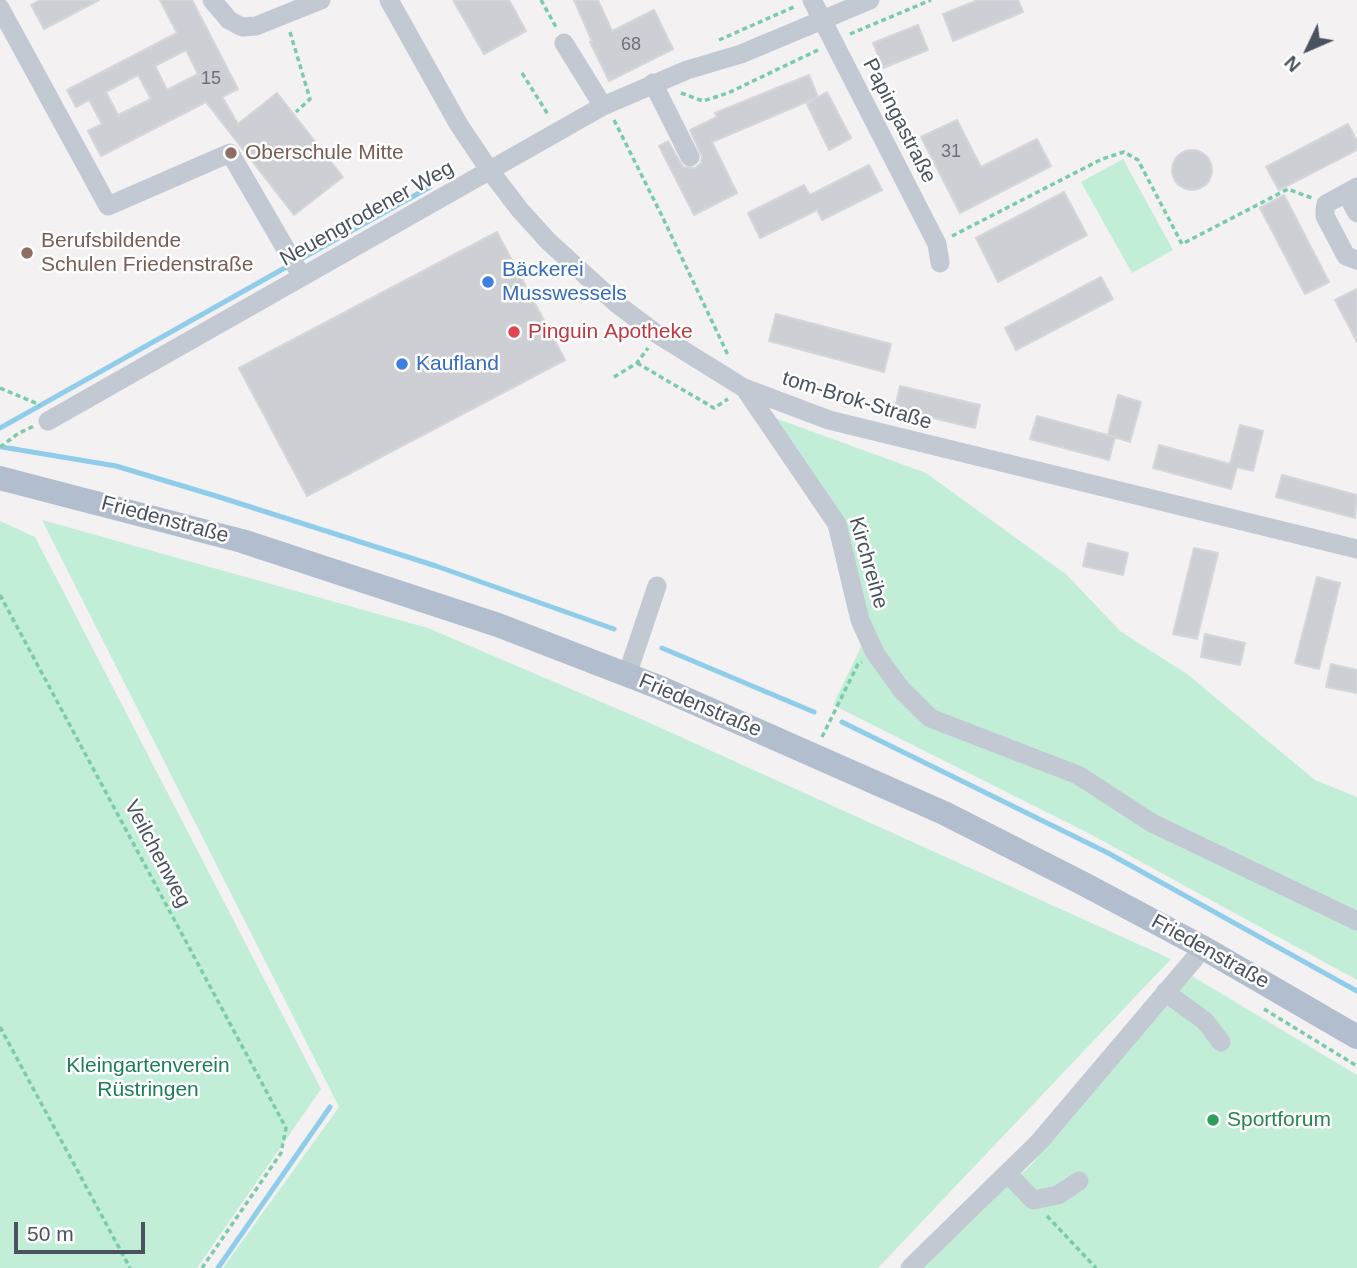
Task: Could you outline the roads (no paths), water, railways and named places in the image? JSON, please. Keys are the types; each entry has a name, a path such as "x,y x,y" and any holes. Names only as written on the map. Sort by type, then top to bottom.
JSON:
{"main road":[{"name":"Friedenstraße","path":"0,478 242,541 498,625 687,699 944,813 1083,883 1202,947 1357,1037"}],"street":[{"path":"212,0 229,20 242,27 256,26 321,0"},
{"name":"tom-Brok-Straße","path":"389,0 459,125 490,171 548,241 617,304 657,334 744,388 829,420 1357,549"},
{"name":"Papingastraße","path":"812,0 939,254"},
{"name":"Neuengrodener Weg","path":"46,421 558,130 608,112 656,89 687,70 741,54 870,0"},
{"path":"0,8 108,206 230,153 302,277"},
{"path":"564,43 608,112"},
{"path":"656,89 690,158"},
{"path":"1357,213 1351,190 1326,204 1325,216 1346,256 1357,260"},
{"name":"Kirchreihe","path":"744,388 837,524 860,620 875,653 901,689 930,718 1078,775 1152,823 1357,921"},
{"path":"627,675 657,586"},
{"path":"910,1268 1039,1142 1202,947"},
{"path":"1165,992 1205,1021 1221,1042"},
{"path":"1008,1174 1033,1200 1058,1195 1079,1181"}],"waterway":[{"path":"299,260 430,187"},
{"path":"0,428 290,265"},
{"path":"2,447 116,466 436,566 614,629"},
{"path":"662,648 814,712"},
{"path":"842,722 1108,853 1357,991"},
{"path":"218,1268 330,1107"}],"place":[{"name":"Oberschule Mitte","path":"231,153"},
{"name":"Berufsbildende Schulen Friedenstraße","path":"27,253"},
{"name":"Bäckerei Musswessels","path":"488,282"},
{"name":"Pinguin Apotheke","path":"514,332"},
{"name":"Kaufland","path":"402,364"},
{"name":"Sportforum","path":"1213,1120"}],"park label":[{"name":"Kleingartenverein Rüstringen","path":"148,1078"}]}
